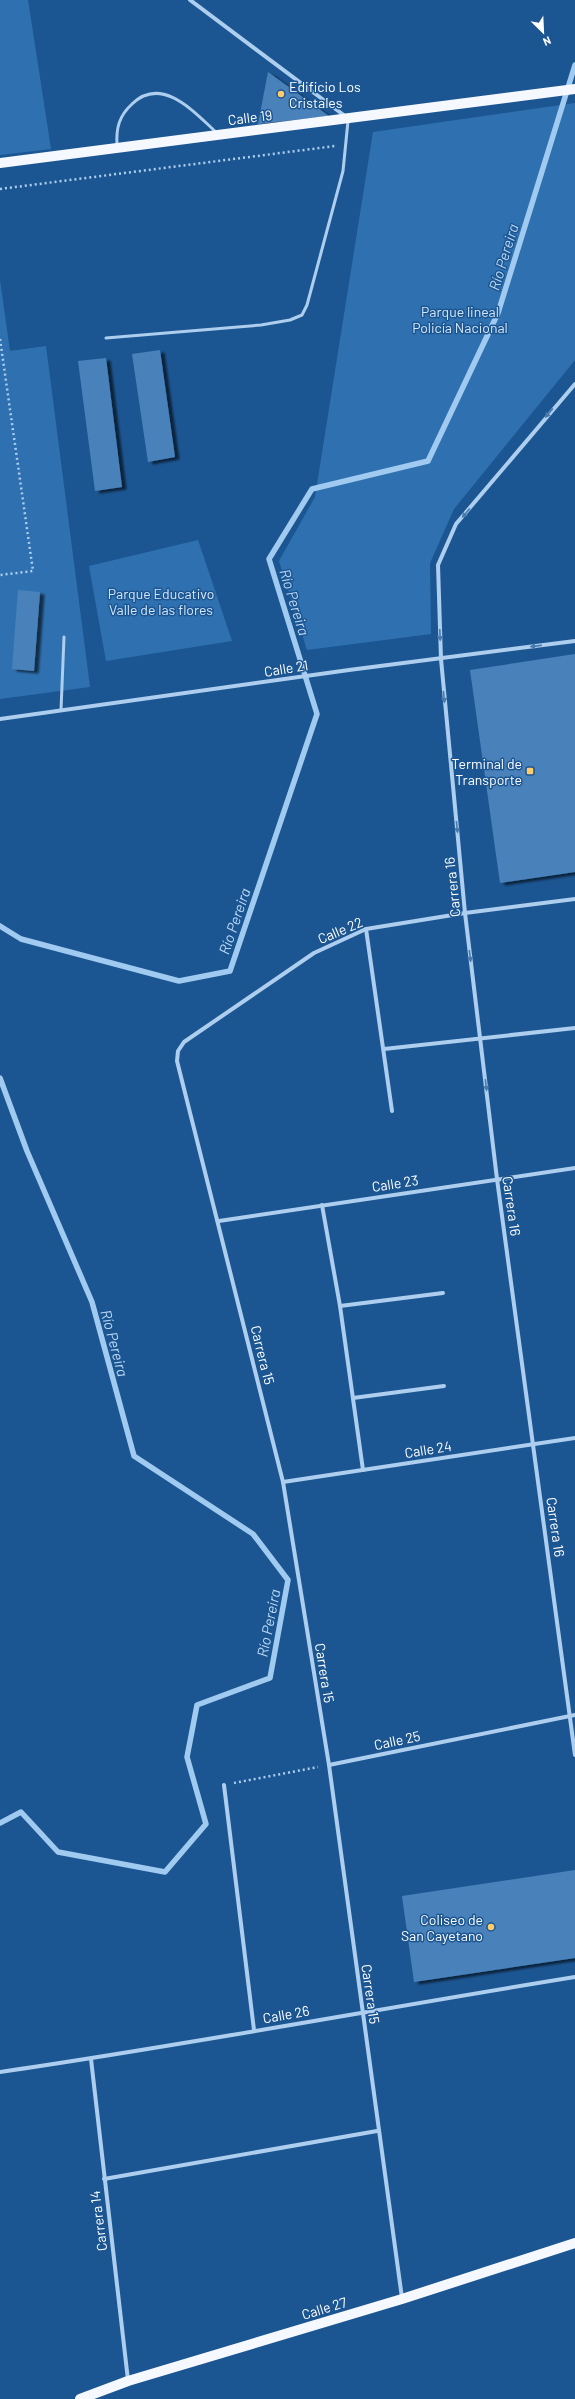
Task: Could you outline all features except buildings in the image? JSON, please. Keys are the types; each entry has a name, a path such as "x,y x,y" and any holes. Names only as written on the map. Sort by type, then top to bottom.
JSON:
{"main road":[{"name":"Calle 19","path":"0,163 575,89"},
{"name":"Calle 27","path":"80,2399 128,2380 402,2299 575,2242"}],"street":[{"path":"190,0 348,119"},
{"name":"Carrera 16","path":"575,384 456,524 438,565 441,659 465,913 497,1179 573,1715 575,1755"},
{"name":"Calle 21","path":"0,719 349,670 575,641"},
{"name":"Calle 22","path":"177,1061 178,1051 184,1042 314,953 366,929 465,913 575,898"},
{"path":"366,929 392,1111"},
{"path":"384,1049 575,1028"},
{"name":"Carrera 15","path":"177,1061 219,1221 284,1482 329,1765 363,2011 377,2131 402,2299"},
{"name":"Calle 23","path":"219,1221 575,1168"},
{"path":"322,1206 340,1306 363,1470"},
{"path":"340,1306 443,1293"},
{"path":"353,1398 444,1386"},
{"name":"Calle 24","path":"284,1482 575,1438"},
{"name":"Calle 25","path":"329,1765 573,1715"},
{"path":"224,1785 254,2030"},
{"name":"Calle 26","path":"0,2072 91,2059 363,2011 575,1977"},
{"name":"Carrera 14","path":"91,2059 128,2380"},
{"path":"104,2179 377,2131"}],"lane":[{"path":"117,148 116,130 123,112 138,98 155,92 167,95 186,105 220,135"},
{"path":"106,338 261,325 290,320 302,316 307,305 342,171 348,119"},
{"path":"61,710 64,637"}],"path":[{"path":"0,189 346,145"},
{"path":"0,339 33,571 0,575"},
{"path":"224,1785 329,1765"}],"green space":[{"path":"0,0 28,0 51,149 0,155"},
{"name":"Parque lineal Policía Nacional","path":"575,103 575,360 454,509 430,563 431,634 307,650 279,561 315,497 373,132"},
{"path":"0,280 10,351 46,346 90,687 0,699"},
{"name":"Parque Educativo Valle de las flores","path":"198,540 232,641 106,661 89,566"}],"waterway":[{"name":"Río Pereira","path":"0,926 21,939 179,981 230,971 317,714 269,559 312,489 428,461 498,313 575,65"},
{"name":"Río Pereira","path":"0,1078 27,1151 92,1302 134,1456 253,1534 288,1580 270,1678 197,1705 187,1757 206,1824 165,1872 58,1852 21,1812 0,1823"}],"place":[{"name":"Edificio Los Cristales","path":"281,94"},
{"name":"Terminal de Transporte","path":"530,771"},
{"name":"Coliseo de San Cayetano","path":"491,1927"}]}
